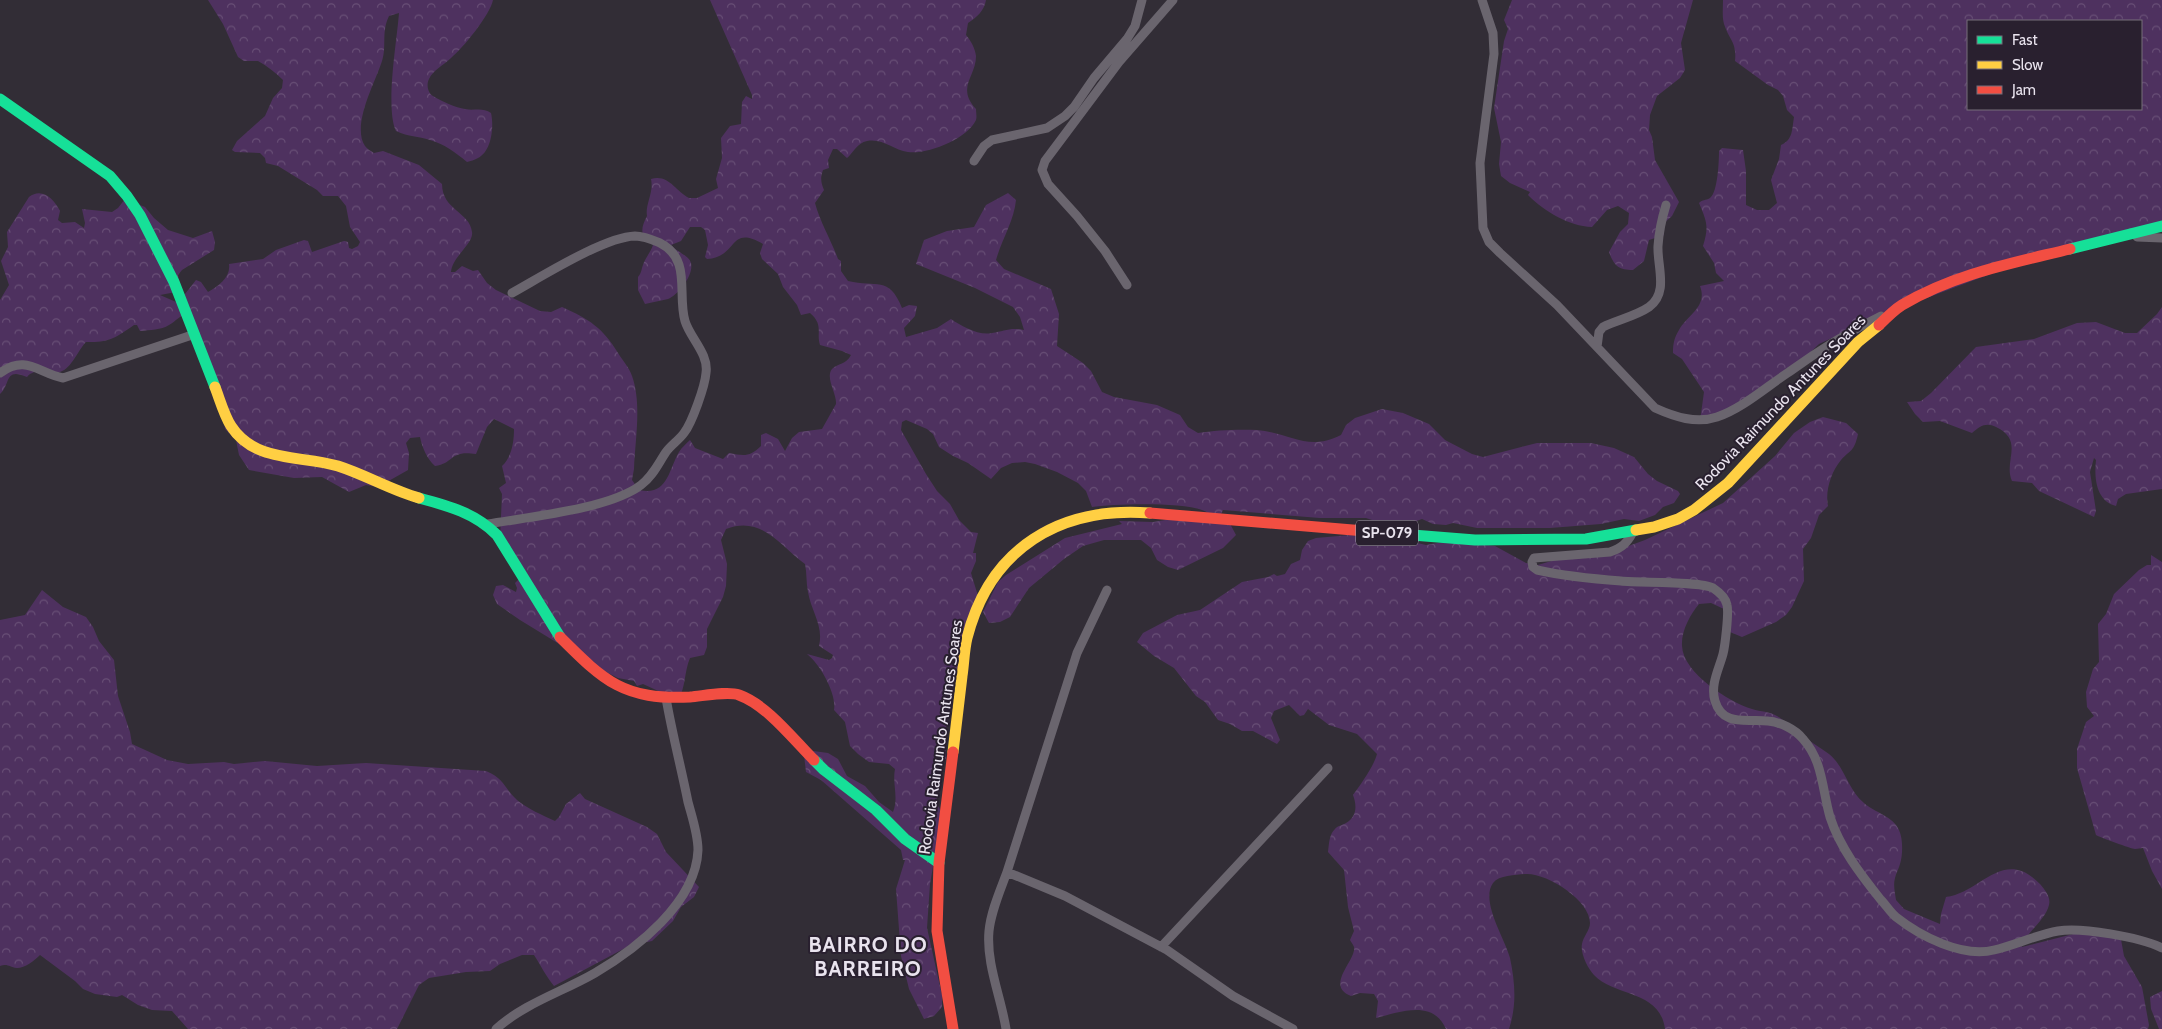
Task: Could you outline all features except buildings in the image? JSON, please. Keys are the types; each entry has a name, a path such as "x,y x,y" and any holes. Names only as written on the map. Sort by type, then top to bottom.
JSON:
{"main road":[{"path":"0,99 110,176 127,196 140,215 174,282 230,425 238,437 252,448 269,455 336,466 401,492 470,514 488,524 497,535 557,634 594,671 615,685 639,694 666,698 737,694 756,702 824,770 876,810 905,839 939,863"},
{"name":"Rodovia Raimundo Antunes Soares","path":"953,1029 937,931 939,863 965,648 972,616 981,595 1006,559 1035,536 1062,522 1080,516 1124,511 1475,540 1586,538 1633,532 1678,519 1710,499 1745,466 1858,342 1901,306 1948,282 1979,272 2162,226"}],"street":[{"path":"974,161 984,146 992,140 1046,128 1065,116 1127,39 1135,26 1142,0"},
{"path":"1127,285 1105,251 1048,184 1042,170 1045,161 1118,62 1173,0"},
{"path":"1482,0 1493,33 1494,54 1480,163 1483,228 1489,242 1557,305 1655,408 1676,417 1702,419 1717,417 1741,405 1814,354 1854,330 1901,306"},
{"path":"1597,347 1599,332 1603,327 1648,308 1658,295 1661,287 1658,239 1666,205"},
{"path":"488,524 590,506 627,494 641,485 654,473 667,450 682,436 689,426 707,372 705,360 684,319 681,293 681,266 666,246 653,239 635,236 612,241 512,293"},
{"path":"2123,236 2162,238"},
{"path":"0,373 7,368 21,364 30,365 63,378 195,334"},
{"path":"1633,532 1627,543 1620,549 1610,552 1534,558 1532,567 1545,572 1621,582 1707,586 1723,595 1727,605 1724,652 1714,687 1715,702 1722,713 1732,720 1746,722 1767,720 1784,725 1801,736 1814,751 1821,770 1831,818 1856,869 1895,916 1929,937 1958,950 1991,951 2059,931 2084,931 2126,937 2150,942 2162,948"},
{"path":"1006,1029 990,956 989,931 995,904 1077,653 1107,590"},
{"path":"496,1029 530,1005 592,974 630,950 652,931 674,906 688,886 698,850 666,698"},
{"path":"1161,947 1328,768"},
{"path":"1007,872 1065,896 1161,947 1233,996 1293,1029"}],"green space":[{"path":"208,0 493,0 487,14 469,39 448,61 433,73 428,84 431,95 444,102 468,110 478,109 491,113 491,138 483,155 467,162 440,144 396,131 393,120 392,90 399,13 389,16 387,22 383,55 366,103 361,137 366,147 374,153 383,151 419,165 442,184 446,200 470,225 472,236 470,241 455,261 451,272 455,272 462,266 473,271 478,270 487,283 496,290 540,311 551,312 562,307 588,320 607,337 629,370 635,387 637,422 632,480 639,490 649,491 662,486 679,452 690,440 695,448 723,459 729,453 750,454 761,446 761,435 766,433 778,439 785,451 792,438 799,432 822,429 836,404 830,381 830,373 834,367 847,361 851,355 820,345 817,321 810,313 801,315 797,305 783,287 778,274 762,259 760,253 763,244 752,239 738,239 724,253 707,259 705,257 708,245 705,230 701,227 690,227 681,241 671,245 688,258 691,263 688,279 680,289 668,299 645,304 638,290 638,277 653,245 642,232 647,216 652,184 651,179 657,178 667,181 689,198 697,198 718,188 716,179 722,158 721,138 730,126 741,124 742,102 746,96 752,99 752,95 710,0 986,0 980,13 968,23 966,35 975,50 976,56 967,88 970,101 976,109 976,120 971,127 956,139 925,151 908,152 878,141 867,141 861,144 847,158 837,149 833,149 828,160 829,168 823,170 822,173 821,180 824,190 815,203 838,259 841,261 841,271 848,281 887,287 897,298 902,308 909,305 917,306 915,316 904,328 906,337 937,328 951,319 976,332 987,334 1011,329 1024,330 1020,317 1013,307 975,288 916,264 924,240 947,231 974,227 986,205 1008,193 1016,200 1015,208 996,260 1004,269 1051,289 1059,314 1057,346 1083,363 1091,371 1102,392 1114,397 1157,405 1180,415 1188,427 1198,433 1257,430 1308,442 1318,442 1341,435 1346,425 1355,418 1382,409 1403,413 1429,424 1445,440 1472,454 1483,457 1537,443 1591,443 1614,448 1634,457 1648,474 1680,494 1674,503 1663,507 1655,515 1639,521 1624,519 1601,524 1550,528 1477,528 1453,523 1446,525 1433,524 1422,519 1411,523 1381,523 1366,518 1320,518 1223,510 1221,514 1228,520 1236,535 1223,548 1178,570 1168,567 1157,560 1151,548 1141,540 1104,540 1083,546 1064,559 1029,588 1010,617 1000,622 989,623 983,612 998,582 1065,538 1122,524 1119,521 1153,522 1208,513 1200,509 1170,505 1134,504 1092,507 1086,491 1078,483 1057,472 1025,462 1012,463 1001,468 991,479 968,463 939,447 933,434 927,429 906,420 902,422 901,430 937,491 950,504 959,520 971,532 978,533 973,553 976,553 976,561 971,573 978,596 952,687 945,736 946,759 943,760 936,782 937,803 942,814 930,884 927,928 942,995 942,1007 934,1016 924,1019 909,989 901,956 896,889 905,860 903,860 901,850 821,780 806,772 804,755 806,750 828,753 838,759 847,776 865,786 879,802 893,812 895,806 895,769 889,764 869,762 850,746 845,722 834,710 833,696 830,688 822,672 807,654 829,660 833,655 819,646 819,625 808,592 805,564 770,534 750,526 726,529 721,540 727,564 726,586 723,597 707,629 707,647 704,655 690,658 678,700 643,684 637,686 634,681 618,678 600,669 497,604 493,595 496,586 503,585 516,592 515,583 520,578 500,540 502,494 499,488 506,483 502,466 510,454 514,429 494,419 487,427 476,454 456,455 446,462 435,466 425,453 420,437 410,438 406,443 409,453 408,470 378,487 366,485 349,492 322,477 294,478 249,470 239,455 236,440 225,429 221,400 199,346 187,338 192,323 187,314 169,325 155,330 140,331 137,325 134,325 111,339 101,342 86,342 64,370 56,373 39,371 27,377 20,374 11,375 0,394 0,300 9,285 1,261 8,247 7,232 29,197 34,194 43,194 54,202 60,211 58,220 62,223 75,222 84,228 85,223 82,209 112,212 125,199 145,207 168,230 193,238 212,231 215,242 214,250 182,270 178,275 180,286 176,292 160,295 176,302 196,280 201,282 208,292 216,287 226,277 229,264 263,259 276,250 304,240 308,241 312,252 344,241 348,242 349,248 352,249 358,246 360,242 350,227 346,206 338,196 323,196 317,190 278,166 266,163 265,158 260,153 235,152 232,150 237,141 265,116 273,98 282,88 283,80 258,61 244,61 238,57 223,24"},
{"path":"1512,0 1693,0 1681,43 1685,70 1680,78 1657,96 1650,115 1649,130 1652,137 1655,160 1679,202 1672,216 1663,224 1664,235 1649,240 1644,261 1633,270 1618,266 1613,261 1609,252 1620,232 1628,224 1629,213 1618,206 1607,210 1592,227 1575,224 1558,217 1542,207 1528,195 1530,192 1510,183 1501,176 1499,164 1501,142 1494,108 1504,41 1508,29 1504,20"},
{"path":"1723,0 2162,0 2162,223 2043,254 1879,316 1819,344 1787,375 1747,401 1700,421 1704,392 1682,359 1673,353 1677,333 1699,305 1702,293 1700,286 1724,281 1716,273 1714,263 1703,246 1706,224 1699,203 1713,195 1718,176 1719,151 1722,148 1743,150 1746,171 1746,205 1757,210 1769,210 1777,203 1771,180 1779,159 1781,145 1790,137 1794,117 1787,110 1783,96 1778,90 1735,61 1734,45 1724,24"},
{"path":"2162,307 2162,489 2126,494 2118,499 2116,506 2109,503 2100,494 2098,488 2095,474 2096,460 2094,458 2090,472 2096,511 2094,517 2039,491 2032,483 2012,481 2010,474 2011,445 2005,433 1996,427 1983,426 1972,433 1940,421 1923,422 1907,402 1921,401 1976,347 2034,339 2077,323 2096,322 2125,333 2137,333"},
{"path":"1823,417 1846,423 1858,434 1852,450 1834,470 1828,488 1828,506 1819,515 1811,538 1803,549 1804,581 1792,607 1786,615 1776,622 1742,637 1730,632 1724,609 1711,603 1699,604 1689,618 1683,635 1682,646 1684,656 1699,676 1720,693 1742,705 1777,716 1829,754 1839,765 1859,798 1896,825 1901,838 1902,851 1894,881 1894,889 1896,900 1904,909 1940,924 1946,897 1959,894 2003,870 2015,869 2027,873 2042,886 2049,899 2049,905 2044,916 2027,936 2022,947 2081,932 2120,934 2124,956 2142,987 2149,1025 2148,1029 1665,1029 1661,1016 1655,1007 1636,996 1603,982 1589,969 1583,956 1582,948 1590,923 1583,905 1555,883 1534,875 1525,874 1496,880 1490,891 1489,900 1491,910 1510,958 1513,976 1514,1002 1509,1029 1446,1029 1433,1014 1415,1010 1376,1018 1378,1001 1374,994 1360,993 1351,996 1343,992 1340,986 1341,979 1354,952 1354,947 1350,940 1354,931 1348,907 1344,870 1328,852 1333,831 1350,820 1354,814 1355,803 1353,795 1370,769 1377,754 1357,734 1329,725 1308,709 1304,715 1300,716 1289,705 1274,711 1271,718 1280,740 1277,744 1253,731 1242,731 1218,720 1205,702 1196,696 1174,668 1154,656 1137,642 1143,633 1177,615 1200,610 1242,582 1274,574 1277,576 1285,574 1291,564 1300,560 1302,550 1308,541 1316,538 1350,535 1396,538 1426,545 1449,541 1495,546 1526,563 1538,565 1558,559 1615,551 1645,540 1723,503 1775,456 1794,433 1810,422"},
{"path":"2151,555 2162,562 2162,889 2152,871 2143,848 2136,849 2096,835 2077,768 2077,749 2086,722 2094,716 2087,707 2086,692 2093,669 2099,662 2098,624 2106,614 2114,594 2139,570 2147,565 2151,565"},
{"path":"42,590 63,607 86,617 99,641 114,660 118,696 132,744 167,760 188,764 224,762 234,764 265,761 317,766 366,763 486,771 497,777 521,803 555,821 566,804 580,793 585,799 647,827 657,834 666,852 699,887 694,897 681,907 673,921 652,941 647,942 642,939 554,986 534,955 522,955 500,964 490,971 466,972 429,978 419,985 397,1029 188,1029 172,1011 152,1010 138,1005 122,995 117,997 95,994 83,989 40,955 29,964 20,968 7,965 0,966 0,620 25,615"},
{"path":"2162,991 2162,1029 2159,1029 2151,1009 2150,997"}],"traffic: fast":[{"path":"0,99 110,176 127,196 140,215 174,282 215,387"},
{"path":"2070,249 2162,226"},
{"path":"419,498 461,511 489,527 497,535 560,637"},
{"path":"1400,534 1475,540 1586,539 1636,530"},
{"path":"814,760 824,770 876,810 905,839 939,863"}],"traffic: slow":[{"path":"1636,530 1654,527 1678,519 1694,510 1728,483 1858,342 1879,325"},
{"path":"215,387 231,426 241,438 252,446 279,456 338,466 419,498"},
{"path":"953,752 967,638 978,607 993,580 1011,557 1033,539 1059,526 1087,517 1117,513 1150,513"}],"traffic: jam":[{"path":"1879,325 1902,305 1942,285 1984,271 2070,249"},
{"path":"1150,513 1400,534"},
{"path":"560,637 604,677 632,691 667,697 739,695 760,706 814,760"},
{"path":"953,752 939,863 937,931 953,1029"}],"district":[{"name":"BAIRRO DO BARREIRO","path":"868,957"}]}
